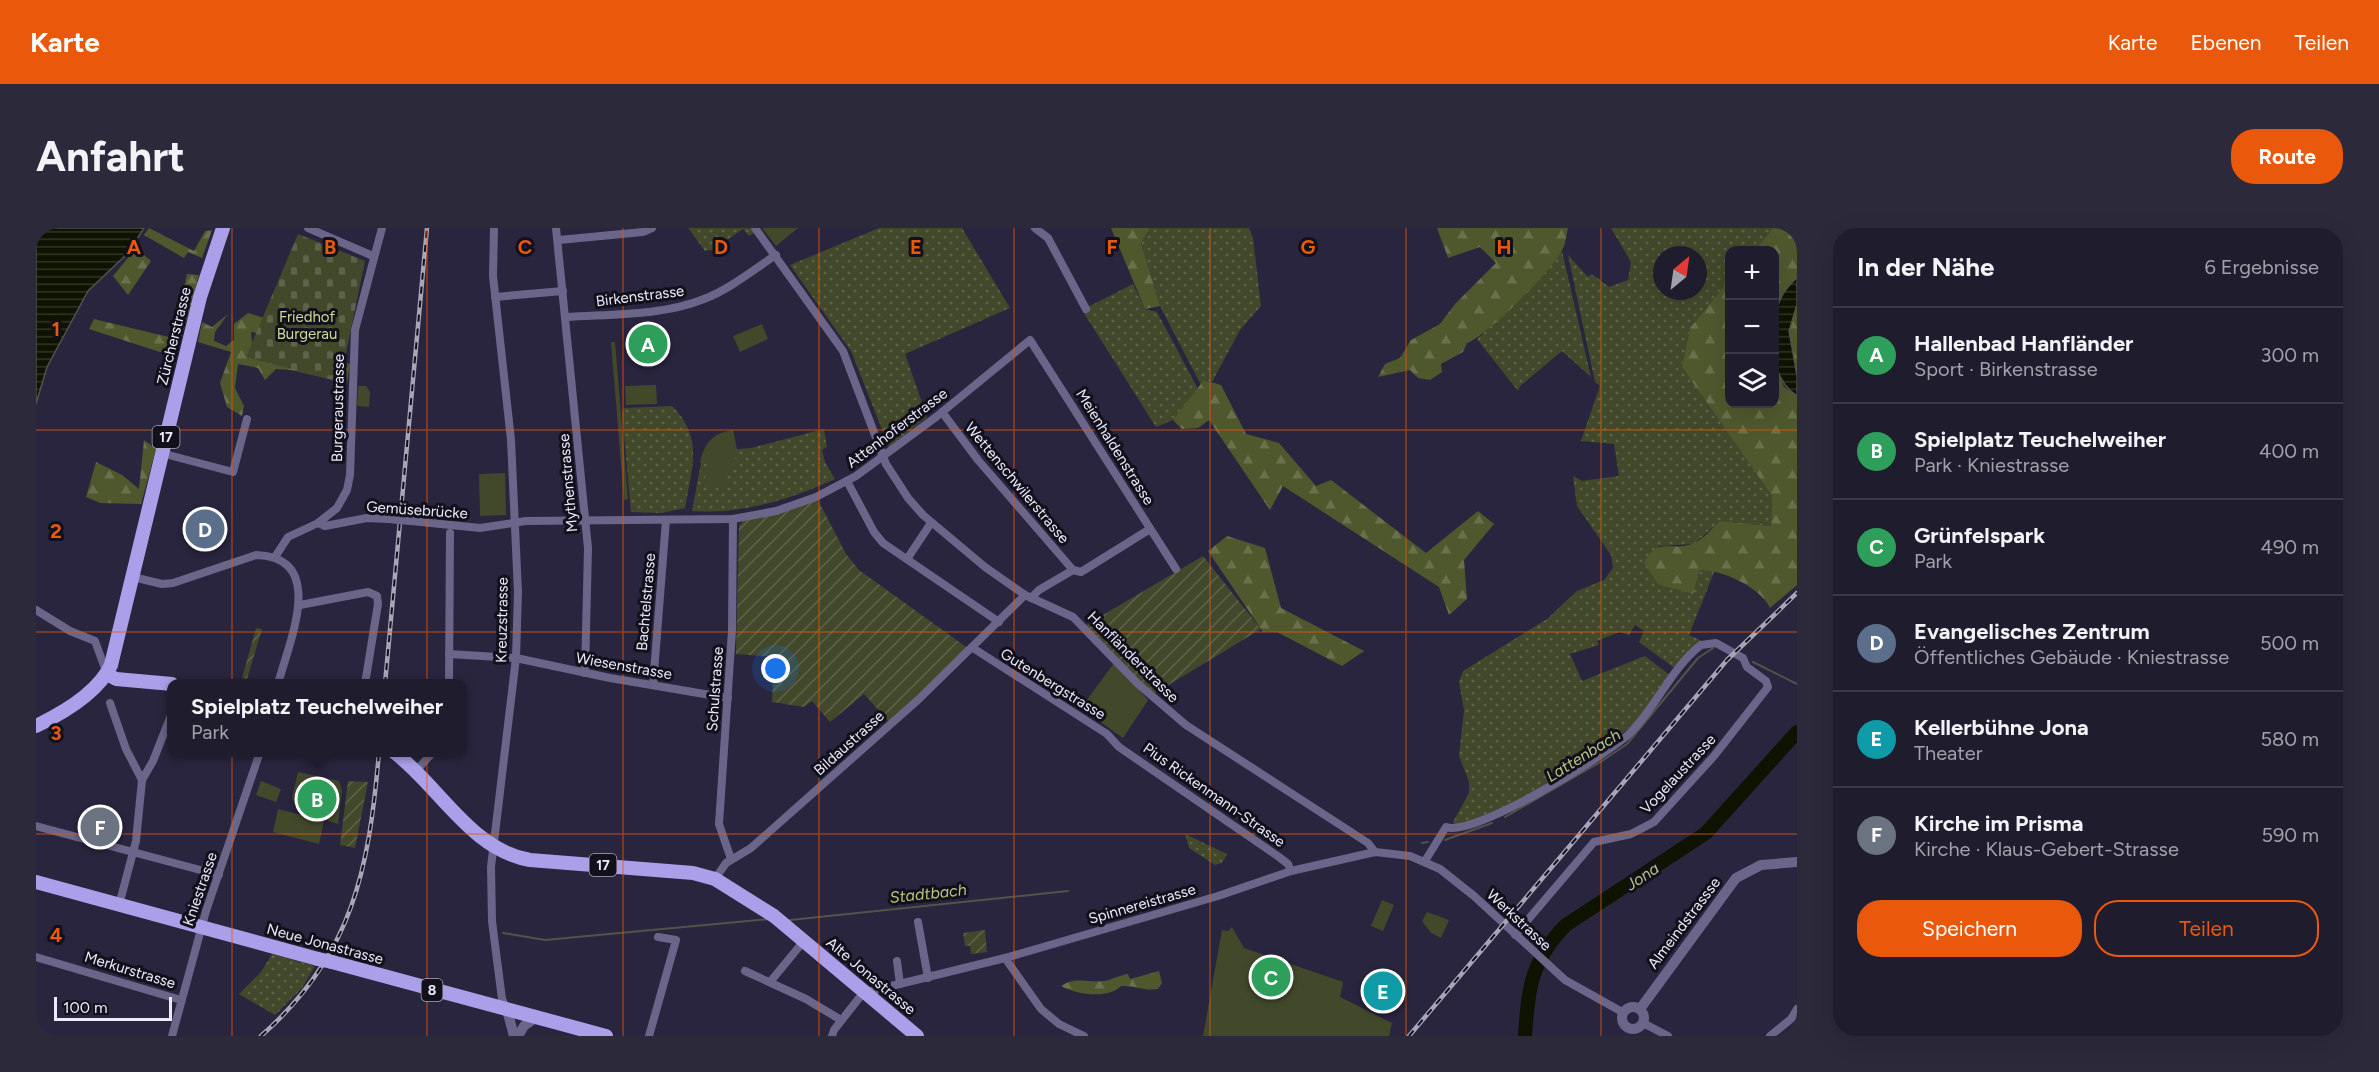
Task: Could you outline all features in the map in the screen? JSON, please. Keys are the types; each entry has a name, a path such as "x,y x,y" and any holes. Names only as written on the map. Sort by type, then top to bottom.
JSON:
{"main road":[{"name":"Zürcherstrasse","path":"107,674 115,651 201,294 223,228"},
{"path":"36,726 84,695 107,674 116,679 167,684"},
{"name":"Alte Jonastrasse","path":"399,757 493,847 506,854 530,860 693,873 715,879 774,916 917,1036"},
{"name":"Neue Jonastrasse","path":"36,882 606,1036"}],"street":[{"path":"308,228 373,256"},
{"name":"Burgeraustrasse","path":"275,557 288,537 318,523 337,508 349,483 353,339 382,228"},
{"name":"Kreuzstrasse","path":"494,228 495,297 511,440 518,592 516,658 493,847 492,921 502,999 507,1010"},
{"name":"Mythenstrasse","path":"556,228 585,520 588,597 585,673"},
{"path":"559,240 643,232 651,228"},
{"name":"Hanfländerstrasse","path":"755,228 843,351 884,458 908,498 932,523 1028,597 1072,617 1138,684 1179,720 1368,843 1375,852"},
{"path":"1035,228 1048,238 1086,309"},
{"name":"Birkenstrasse","path":"566,317 660,310 688,305 728,287 776,255"},
{"path":"495,297 563,291"},
{"name":"Attenhoferstrasse","path":"515,523 733,519 776,511 816,497 884,458 1030,340"},
{"name":"Meienhaldenstrasse","path":"1030,340 1176,569"},
{"name":"Wettenschwilerstrasse","path":"942,412 978,460 1073,570"},
{"path":"161,453 233,472 247,419"},
{"path":"847,481 874,532 883,543 999,622"},
{"name":"Gemüsebrücke","path":"318,523 325,526 367,518 480,528 515,523"},
{"name":"Schulstrasse","path":"731,859 719,824 732,631 733,519"},
{"name":"Bachtelstrasse","path":"653,685 666,520"},
{"path":"907,559 932,523"},
{"name":"Bildaustrasse","path":"715,879 731,859 751,848 1028,597 1073,570 1081,572 1150,529"},
{"path":"449,679 450,533"},
{"path":"133,577 170,584 238,559 256,555 275,557 286,566 295,579 300,605 279,679"},
{"path":"300,605 368,592 377,596 378,604 367,679"},
{"path":"36,610 70,631 95,641 107,674"},
{"name":"Vogelaustrasse","path":"1425,861 1446,827 1461,829 1500,814 1609,751 1632,731 1701,645 1716,643 1743,658 1747,668 1766,681 1768,687 1741,725 1654,822 1631,834 1594,843 1583,853 1515,935"},
{"name":"Gutenbergstrasse","path":"973,648 1098,728 1117,745"},
{"name":"Wiesenstrasse","path":"449,654 516,658 585,673 728,698"},
{"path":"110,703 126,749 142,780"},
{"path":"119,905 136,841 142,780 153,761 167,724"},
{"name":"Pius Rickenmann-Strasse","path":"1117,745 1279,857 1288,864 1291,871"},
{"name":"Kniestrasse","path":"172,1036 201,927 259,757"},
{"path":"416,771 429,757"},
{"path":"36,826 219,875"},
{"name":"Spinnereistrasse","path":"863,993 1005,958 1212,897 1291,871 1375,852 1392,853"},
{"name":"Werkstrasse","path":"1392,853 1425,861 1465,888 1565,980 1624,1013"},
{"name":"Almeindstrassse","path":"1640,1009 1736,878 1761,865 1797,862"},
{"path":"918,922 928,978"},
{"path":"649,1036 676,940 658,937"},
{"name":"Alte Jonastrasse","path":"770,982 804,942"},
{"name":"Merkurstrasse","path":"36,957 182,1000"},
{"path":"1005,958 1041,1009 1059,1024 1084,1036"},
{"path":"897,961 900,984"},
{"path":"745,971 806,999 841,1020"},
{"path":"832,1036 841,1020 863,993"},
{"path":"1631,1007 1640,1009 1644,1015 1643,1023 1627,1032 1623,1019 1624,1013 1631,1007"},
{"path":"1770,1036 1791,1019 1797,1009"},
{"path":"507,1010 516,1036"},
{"path":"516,1036 535,1018"},
{"path":"1643,1023 1668,1036"}],"green space":[{"path":"149,228 194,251 205,231 212,230 202,258 188,252 184,258 144,235"},
{"path":"688,228 750,228 754,233 749,236 743,229 712,250 705,251"},
{"path":"762,228 798,228 776,246"},
{"path":"879,228 962,228 1010,308 905,354 927,417 889,447 851,351 790,265"},
{"path":"1111,228 1148,228 1149,231 1141,243 1160,306 1145,309"},
{"path":"1148,228 1249,228 1253,238 1261,306 1240,330 1212,382 1205,380 1201,385 1160,306 1141,243 1149,232"},
{"path":"1437,228 1568,228 1563,248 1546,272 1503,316 1467,343 1463,352 1441,364 1442,372 1430,380 1418,378 1410,370 1378,377 1385,364 1400,358 1411,340 1440,324 1455,304 1496,263 1480,247 1448,258"},
{"path":"1611,228 1773,228 1758,246 1725,246 1725,285 1690,328 1682,367 1772,496 1771,526 1720,521 1694,544 1659,546 1659,585 1693,594 1700,570 1715,570 1689,635 1702,641 1693,648 1677,670 1639,642 1644,631 1635,625 1629,635 1619,632 1597,641 1599,645 1570,654 1582,681 1645,656 1671,676 1634,724 1604,749 1514,804 1455,826 1453,822 1469,793 1469,782 1459,756 1464,710 1459,682 1463,671 1547,619 1577,591 1604,580 1613,568 1611,555 1577,506 1573,476 1582,481 1619,476 1614,444 1581,441 1600,386 1595,382 1568,255 1588,277 1592,274 1609,287 1628,280 1631,262"},
{"path":"1773,228 1797,228 1797,277 1782,295 1779,309 1779,246 1758,246"},
{"name":"Friedhof Burgerau","path":"298,234 365,261 340,382 246,357"},
{"path":"136,248 151,261 128,295 113,276"},
{"path":"1562,251 1591,377 1562,351 1520,386 1518,391 1477,339 1525,295"},
{"path":"187,274 199,275 169,382 163,376 163,353 89,329 94,319 173,338"},
{"path":"1133,284 1145,309 1157,312 1198,389 1173,420 1156,427 1082,310"},
{"path":"1725,285 1725,408 1779,408 1779,373 1784,387 1797,396 1797,585 1770,608 1758,593 1730,576 1700,570 1693,594 1659,585 1644,563 1655,549 1687,546 1705,536 1720,521 1771,526 1772,496 1682,367 1690,328"},
{"path":"1797,305 1797,375 1789,331"},
{"path":"248,313 274,321 272,336 251,332 253,353 319,356 350,364 347,383 291,370 276,369 265,380 258,368 238,364 235,388 244,406 242,416 227,407 220,383 231,352 198,342 202,322 212,327 228,314 215,332 214,341 226,346 234,340 234,324"},
{"path":"762,324 768,339 740,352 733,336"},
{"path":"611,342 615,342 628,499 624,500"},
{"path":"1204,380 1221,385 1246,434 1279,443 1316,486 1331,480 1426,553 1478,511 1494,524 1464,560 1467,599 1449,615 1439,587 1283,486 1270,510 1209,420 1198,428 1182,429 1173,420"},
{"path":"656,385 657,404 626,405 625,386"},
{"path":"358,386 366,386 370,392 369,407 357,406"},
{"path":"672,406 689,430 692,442 692,466 685,508 662,513 631,512 622,412 624,408"},
{"path":"824,429 827,447 822,450 825,462 835,479 765,504 710,512 692,511 703,452 751,448"},
{"path":"733,430 738,454 734,457 740,466 738,470 730,469 726,475 730,487 722,489 717,483 711,487 703,483 710,464 700,463 704,450 715,436"},
{"path":"144,440 156,449 141,504 100,503 86,497 96,462 122,475 139,489"},
{"path":"505,473 506,515 480,516 479,474"},
{"path":"818,500 846,554 859,570 969,649 889,722 864,694 830,722 812,701 804,707 772,702 774,657 736,654 739,526 744,520"},
{"path":"1227,536 1265,548 1281,608 1364,651 1342,666 1277,632 1263,632 1208,551"},
{"path":"1203,556 1261,629 1152,695 1086,625"},
{"path":"256,628 262,629 247,679 242,678"},
{"path":"1114,663 1148,700 1123,738 1081,708"},
{"path":"298,772 339,781 342,791 338,824 307,814 295,807 292,797"},
{"path":"261,781 281,789 276,802 256,795"},
{"path":"348,781 368,782 355,848 340,845"},
{"path":"278,809 324,821 319,844 273,832"},
{"path":"1185,834 1227,854 1222,863 1215,865 1189,848"},
{"path":"1382,900 1394,905 1383,931 1371,926"},
{"path":"1427,912 1449,920 1441,938 1431,933 1422,921"},
{"path":"1232,927 1244,948 1343,982 1340,997 1392,1023 1389,1036 1203,1036 1222,930 1228,931"},
{"path":"985,930 987,952 971,954 970,946 965,946 963,933"},
{"path":"272,954 315,966 302,988 275,1015 239,994 261,972"},
{"path":"1159,971 1162,983 1158,989 1121,986 1109,993 1092,994 1075,992 1061,986 1072,981 1104,981 1128,974 1130,979"}],"shaded area":[{"path":"36,228 144,228 127,254 88,291 47,367 36,404"},
{"path":"1797,277 1797,305 1789,331 1797,375 1797,396 1787,387 1779,373 1779,303 1787,288"}],"waterway":[{"name":"Lattenbach","path":"1505,817 1627,744 1698,658 1713,648"},
{"path":"1753,662 1797,684"},
{"name":"Jona","path":"1525,1036 1530,989 1538,963 1554,938 1566,925 1706,833 1797,732"},
{"path":"1445,840 1492,823"},
{"path":"1422,843 1428,842"},
{"name":"Stadtbach","path":"790,920 1068,891"},
{"name":"Stadtbach","path":"503,933 545,940 769,919"}],"railway":[{"path":"385,679 427,228"},
{"path":"1409,1036 1727,660 1797,593"},
{"path":"261,1036 292,1005 317,974 351,908 362,872 369,834 379,757"}],"place":[{"name":"Hallenbad Hanfländer","path":"648,344"},
{"name":"Evangelisches Zentrum","path":"205,529"},
{"name":"Spielplatz Teuchelweiher","path":"317,799"},
{"name":"Kirche im Prisma","path":"100,827"},
{"name":"Grünfelspark","path":"1271,977"},
{"name":"Kellerbühne Jona","path":"1383,991"}]}
